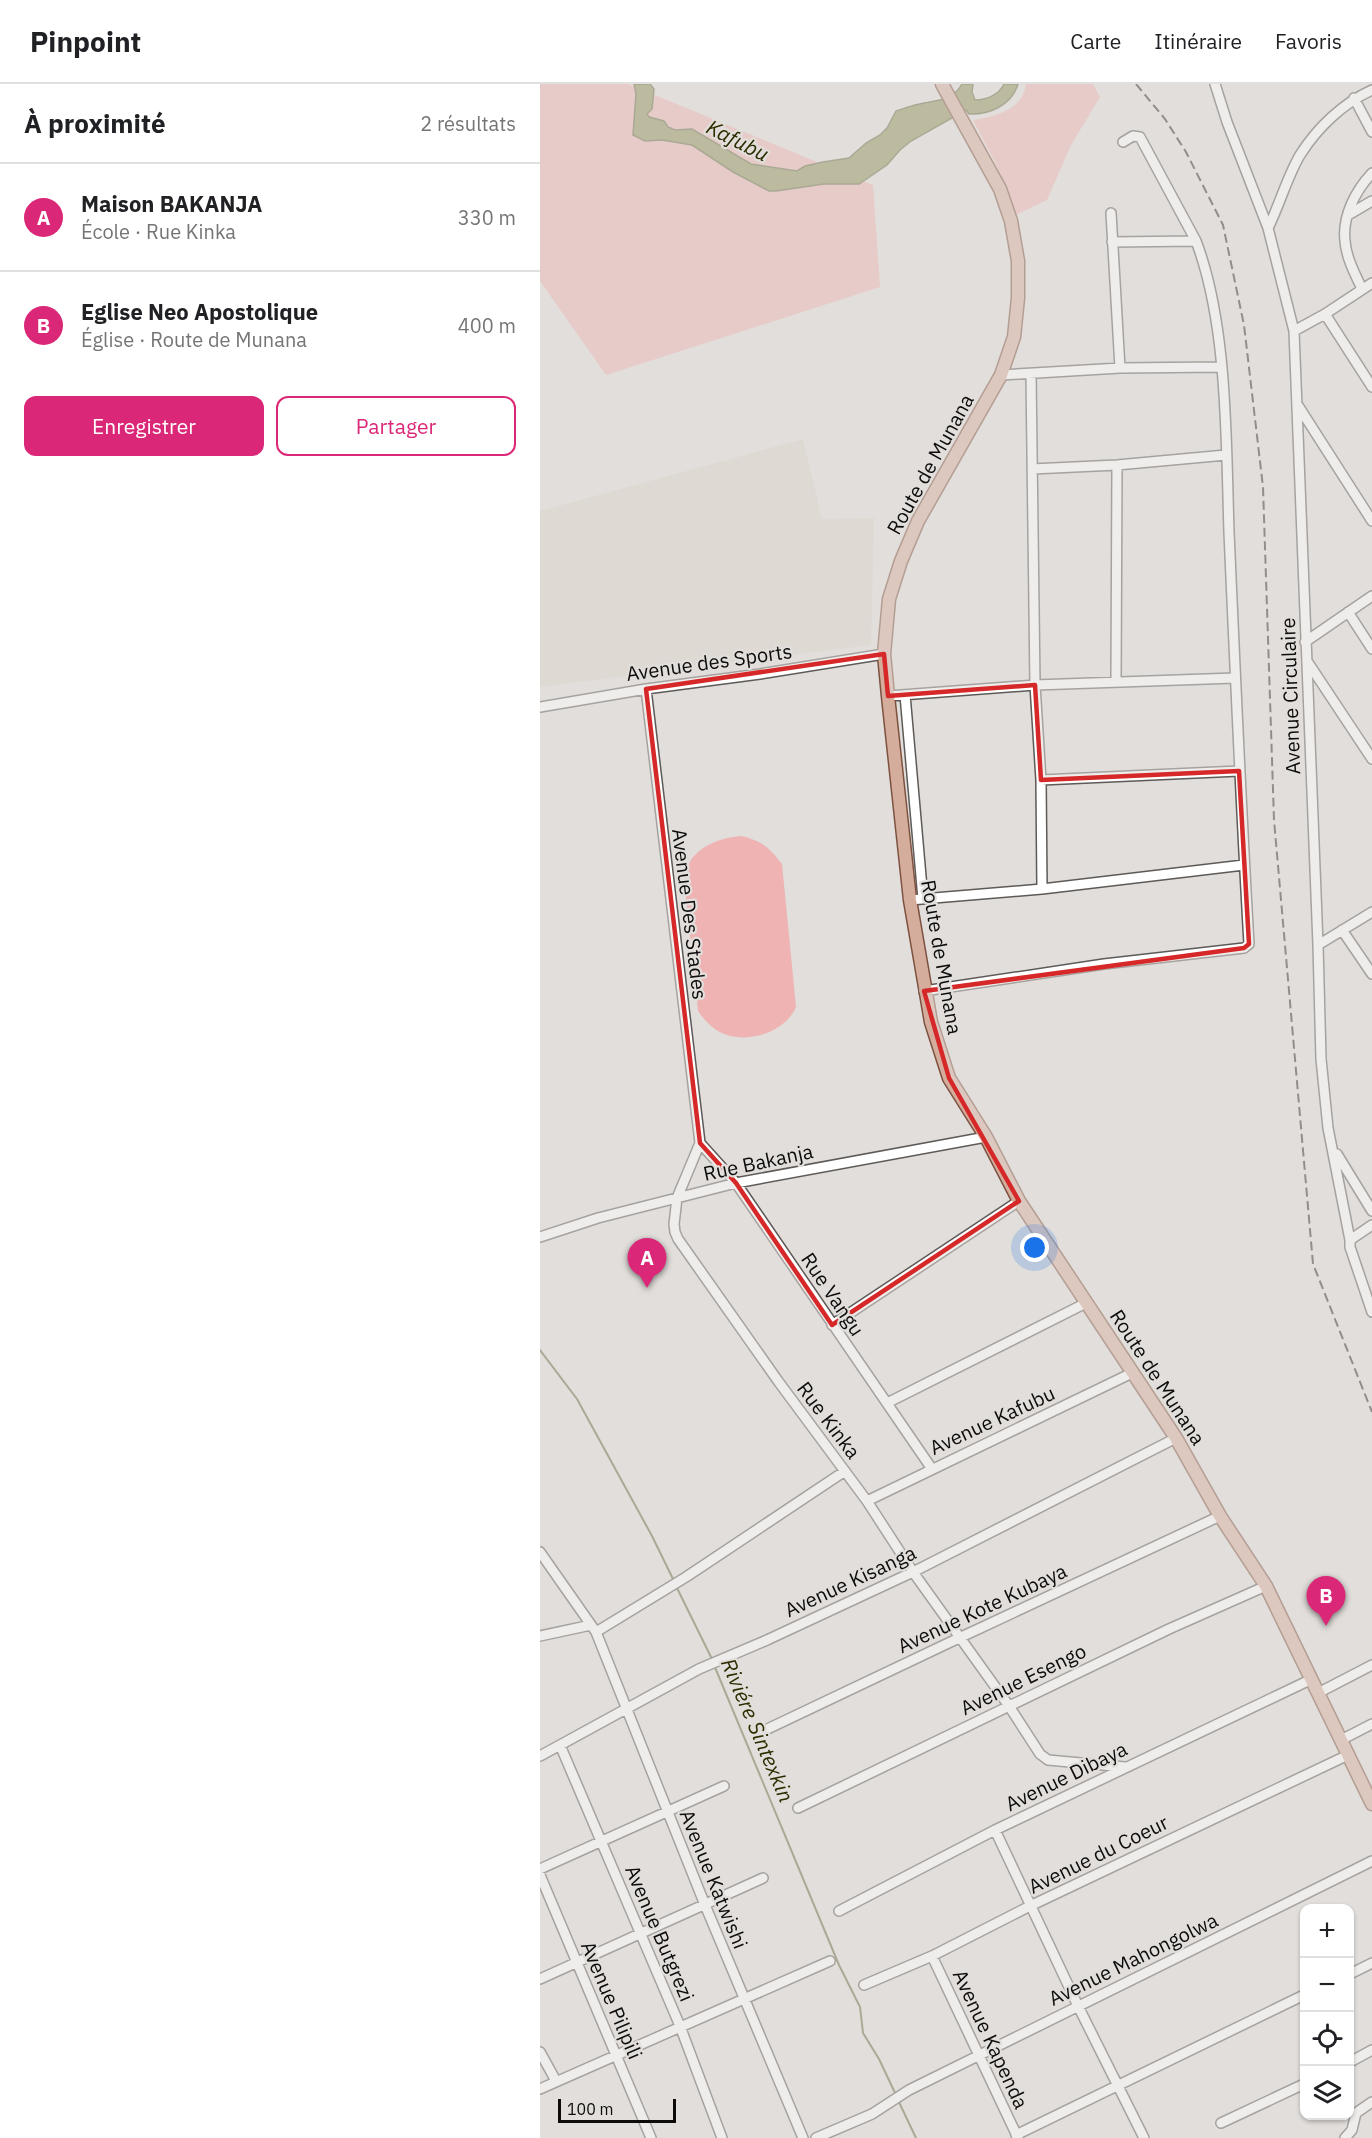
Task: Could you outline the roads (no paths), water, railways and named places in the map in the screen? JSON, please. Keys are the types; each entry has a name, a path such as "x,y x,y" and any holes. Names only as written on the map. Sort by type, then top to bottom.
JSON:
{"main road":[{"name":"Route de Munana","path":"945,90 1000,189 1011,221 1018,261 1018,298 1014,336 1001,375 918,521 901,561 889,599 884,654 888,696 910,900 924,991 936,1042 949,1078 986,1137 1019,1202 1176,1438 1220,1516 1266,1586 1372,1804"}],"street":[{"name":"Avenue Circulaire","path":"1215,84 1227,122 1268,228 1294,331 1321,1059 1328,1128 1350,1247 1372,1312"},
{"path":"1268,228 1300,156 1315,134 1354,98 1372,90"},
{"path":"1354,98 1372,132"},
{"path":"924,991 1104,964 1244,948 1249,944 1239,771 1226,455 1221,368 1213,304 1196,241 1140,136 1133,136 1123,142"},
{"path":"1362,290 1348,257 1344,240 1347,215 1360,186 1372,173"},
{"path":"1347,215 1372,201"},
{"path":"1111,213 1120,368"},
{"path":"1112,242 1196,241"},
{"path":"1294,331 1325,315 1372,283"},
{"path":"1325,315 1372,387"},
{"path":"1001,375 1120,368 1221,368"},
{"path":"1031,374 1035,685 1041,780 1042,889"},
{"path":"1298,404 1372,521"},
{"path":"1032,469 1117,465 1226,455"},
{"path":"1116,681 1117,465"},
{"path":"1305,642 1372,596"},
{"path":"1348,612 1372,649"},
{"name":"Avenue des Sports","path":"540,707 646,689 760,675 884,654"},
{"path":"1307,660 1372,759"},
{"path":"888,696 1035,685 1235,678"},
{"name":"Avenue Des Stades","path":"646,689 700,1143"},
{"path":"905,695 923,899"},
{"path":"1041,780 1239,771"},
{"path":"910,900 1042,889 1244,865"},
{"path":"1318,945 1372,912"},
{"path":"1342,930 1372,974"},
{"name":"Rue Bakanja","path":"540,1237 598,1218 736,1183 986,1137"},
{"name":"Rue Vangu","path":"700,1143 736,1183 932,1468"},
{"name":"Rue Kinka","path":"700,1143 677,1198 674,1224 678,1239 778,1381 867,1501 913,1572 1009,1706 1040,1754 1048,1760 1125,1767"},
{"path":"1333,1149 1372,1211"},
{"path":"832,1325 1019,1202"},
{"path":"1350,1240 1372,1225"},
{"path":"887,1403 1086,1303"},
{"name":"Avenue Kafubu","path":"867,1501 1132,1373"},
{"name":"Avenue Kisanga","path":"540,1756 699,1670 913,1572 1176,1438"},
{"path":"540,1635 593,1629 686,1577 845,1471"},
{"name":"Avenue Kote Kubaya","path":"759,1733 1220,1516"},
{"name":"Avenue Katwishi","path":"540,1552 593,1629 803,2138"},
{"name":"Avenue Esengo","path":"798,1808 1169,1629 1266,1586"},
{"path":"1318,1693 1372,1665"},
{"name":"Avenue Dibaya","path":"839,1911 995,1830 1312,1679"},
{"path":"1341,1740 1372,1724"},
{"name":"Avenue Butgrezi","path":"560,1745 680,2026 722,2138"},
{"name":"Avenue du Coeur","path":"864,1985 932,1956 1030,1906 1348,1755"},
{"path":"540,1869 724,1786"},
{"path":"995,1830 1078,2006 1144,2138"},
{"name":"Avenue Mahongolwa","path":"816,2138 872,2114 909,2090 1372,1861"},
{"name":"Avenue Pilipili","path":"540,1875 651,2138"},
{"path":"540,1978 763,1878"},
{"name":"Avenue Kapenda","path":"932,1956 1017,2136"},
{"path":"540,2088 831,1961"},
{"path":"1354,1972 1372,1963"},
{"path":"1017,2136 1119,2084 1300,1997"},
{"path":"1354,2060 1372,2050"},
{"path":"540,2052 556,2081"},
{"path":"1221,2123 1300,2086"},
{"path":"1345,2138 1352,2130 1356,2113 1372,2102"}],"waterway":[{"name":"Riviére Sintexkin","path":"540,1350 577,1399 674,1581"},
{"name":"Riviére Sintexkin","path":"676,1586 712,1659"},
{"name":"Riviére Sintexkin","path":"714,1665 839,1965 860,2007 863,2033 879,2059 896,2095"},
{"name":"Riviére Sintexkin","path":"898,2100 916,2138"}],"railway":[{"path":"1136,84 1165,119 1186,152 1223,225 1244,325 1263,487 1274,820 1313,1264 1372,1412"}],"place":[{"name":"Maison BAKANJA","path":"647,1288"},
{"name":"Eglise Neo Apostolique","path":"1326,1626"}],"water label":[{"name":"Kafubu","path":"738,140"}]}
